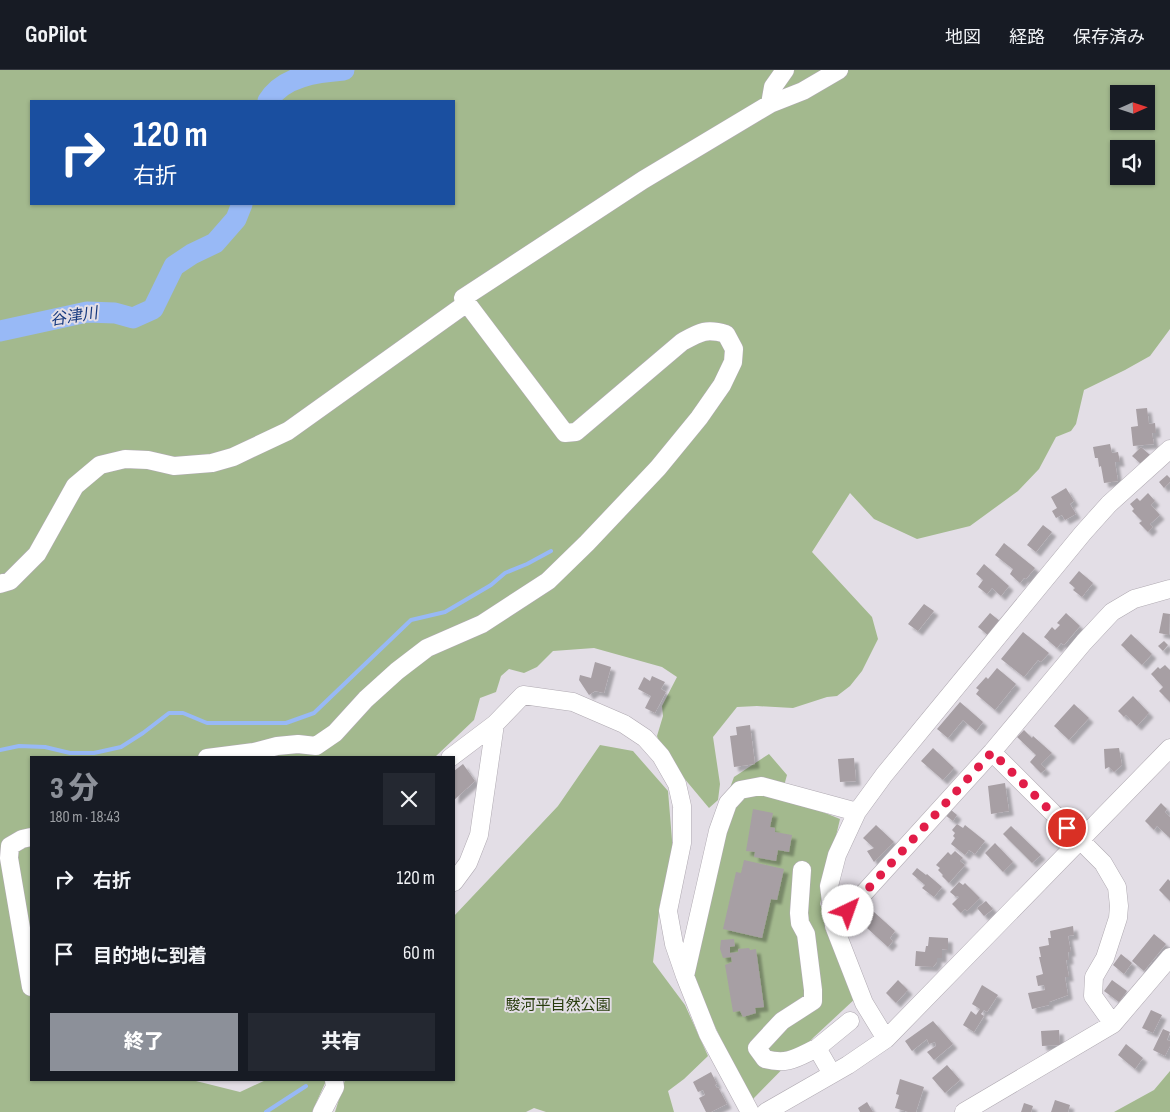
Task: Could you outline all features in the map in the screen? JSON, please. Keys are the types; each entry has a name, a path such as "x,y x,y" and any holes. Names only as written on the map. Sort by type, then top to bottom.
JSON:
{"street":[{"path":"770,104 773,87 785,70"},
{"path":"223,756 254,752 277,746 298,744 316,746 335,733 366,699 397,671 428,648 482,624 548,581 587,544 658,468 699,418 722,385 733,362 734,349 726,334 713,330 700,332 682,342 576,432 565,433 463,298 635,185 770,104 803,91 839,70"},
{"path":"0,584 10,581 37,554 75,486 100,465 125,459 148,460 174,466 212,463 233,457 288,431 467,303"},
{"path":"886,1039 864,1003 834,926 829,886 837,855 857,812 884,775 1083,533 1109,504 1170,449"},
{"path":"834,926 992,752 1084,642 1112,612 1134,599 1170,589"},
{"path":"453,756 495,724 523,695 573,702 624,724 645,738 661,756 677,784 682,806 682,843 668,910 674,944 708,1034 750,1112"},
{"path":"455,881 468,864 479,835 495,724"},
{"path":"766,1112 848,1065 886,1039 1170,748"},
{"path":"992,752 1103,863 1117,888 1120,906 1118,918 1105,958 1094,977 1093,996 1113,1024"},
{"path":"685,976 718,831 728,803 740,790 761,786 857,812"},
{"path":"30,836 10,846 9,858 30,981"},
{"path":"802,870 799,913 800,923 806,934 813,1001 782,1021 756,1048 765,1059 779,1063 792,1060 816,1048 850,1021"},
{"path":"964,1112 1113,1024 1170,957"},
{"path":"816,1048 832,1074"},
{"path":"322,1112 335,1087 334,1081"}],"green space":[{"path":"0,70 1170,70 1170,329 1150,356 1084,390 1076,424 1071,431 1056,437 1039,469 1018,491 970,526 917,539 874,519 850,493 812,552 872,617 878,639 862,671 850,686 837,696 827,697 793,708 737,707 713,737 720,784 718,800 709,808 663,753 657,736 663,716 662,706 677,677 662,667 594,648 553,651 537,667 524,673 509,669 501,676 496,692 480,698 474,720 436,756 30,756 30,1081 196,1081 240,1092 264,1081 326,1081 312,1112 0,1112"},
{"name":"駿河平自然公園","path":"600,745 633,751 668,791 673,852 660,904 653,962 685,1005 708,1056 684,1079 668,1091 674,1112 546,1112 534,1108 526,1112 335,1112 345,1081 455,1081 455,915 558,806"},
{"path":"769,754 787,775 780,800 808,806 840,819 820,904 857,997 814,1037 753,1099 736,1071 693,980 727,796 734,777"},
{"path":"1170,1071 1170,1112 1114,1112 1154,1090"}],"building":[{"path":"1147,408 1149,424 1155,423 1156,433 1152,433 1154,444 1133,446 1131,427 1138,426 1136,409"},
{"path":"1110,444 1112,453 1118,452 1120,462 1115,462 1118,481 1104,483 1101,466 1099,467 1098,458 1095,458 1093,447"},
{"path":"1141,447 1150,455 1141,464 1132,456"},
{"path":"1167,475 1170,478 1170,482 1164,488 1159,482"},
{"path":"1066,488 1074,501 1070,504 1076,514 1065,520 1062,515 1056,518 1052,511 1057,508 1051,497"},
{"path":"1148,493 1155,501 1151,505 1160,515 1150,524 1153,527 1148,532 1139,523 1142,521 1132,511 1134,509 1130,504 1137,498 1140,501"},
{"path":"1043,525 1052,532 1036,552 1027,545"},
{"path":"1004,543 1035,568 1020,583 1010,574 1013,569 995,555"},
{"path":"984,564 1009,586 1001,596 992,588 987,594 978,587 983,580 976,574"},
{"path":"1079,571 1093,583 1082,597 1073,590 1075,588 1069,583"},
{"path":"924,604 934,611 918,631 908,624"},
{"path":"990,613 1001,622 989,636 978,627"},
{"path":"1066,613 1080,626 1064,645 1061,643 1057,648 1044,637 1052,627 1055,630 1060,625 1057,623"},
{"path":"1163,613 1170,614 1169,635 1159,633"},
{"path":"1023,632 1049,653 1041,662 1038,660 1024,677 1001,659"},
{"path":"1131,634 1152,654 1142,665 1121,645"},
{"path":"1164,641 1168,645 1163,651 1158,646"},
{"path":"595,662 611,667 604,693 595,691 589,695 579,680 580,675 591,678"},
{"path":"1165,665 1170,670 1170,702 1159,691 1163,687 1151,674 1158,667 1160,669"},
{"path":"997,668 1016,684 995,710 976,694 979,690 976,688 986,677 988,679"},
{"path":"652,676 665,682 661,689 666,692 655,713 645,708 651,696 638,689 644,677 650,681"},
{"path":"1133,696 1149,713 1137,726 1126,715 1124,717 1118,711"},
{"path":"960,702 983,722 976,731 963,720 948,738 937,729"},
{"path":"1074,704 1089,718 1069,740 1054,726"},
{"path":"750,725 755,764 734,767 730,736 737,735 736,727"},
{"path":"1024,730 1052,753 1041,764 1046,769 1041,773 1030,762 1036,755 1017,737"},
{"path":"933,748 954,768 943,780 921,761"},
{"path":"1119,748 1122,765 1114,772 1109,767 1105,769 1104,749"},
{"path":"854,758 856,781 840,782 838,759"},
{"path":"463,764 475,781 455,799 455,770"},
{"path":"1005,783 1009,811 991,814 988,786"},
{"path":"1161,803 1167,809 1165,812 1170,817 1170,838 1157,826 1154,830 1145,821"},
{"path":"753,809 773,813 770,827 775,828 775,832 792,835 789,852 778,850 776,861 754,857 755,852 746,851"},
{"path":"950,809 957,815 953,821 945,815"},
{"path":"957,824 963,828 965,825 985,841 975,854 969,850 965,855 951,844 955,838 953,836 955,833 952,830"},
{"path":"876,825 894,842 874,862 867,851 874,848 863,838"},
{"path":"1011,826 1041,855 1032,863 1003,834"},
{"path":"995,843 1013,862 1003,872 985,853"},
{"path":"955,851 963,858 960,861 965,865 949,883 942,876 938,870 940,868 936,865 948,852 951,855"},
{"path":"744,860 784,869 777,900 771,899 762,938 723,929 736,872 741,873"},
{"path":"917,868 942,887 934,897 922,888 925,885 912,874"},
{"path":"1168,879 1170,881 1170,901 1159,890"},
{"path":"959,882 963,885 965,883 980,898 967,911 965,909 961,913 952,904 959,897 950,892"},
{"path":"986,901 993,909 984,916 977,908"},
{"path":"874,912 895,931 890,938 893,941 888,947 867,928 871,923 867,920"},
{"path":"1073,926 1074,935 1068,936 1071,952 1068,952 1069,960 1066,960 1069,977 1065,977 1068,995 1049,1002 1049,1005 1032,1009 1028,993 1045,990 1044,985 1038,986 1036,976 1043,974 1039,947 1049,945 1050,931"},
{"path":"1154,934 1166,944 1144,971 1132,961"},
{"path":"929,937 948,938 948,950 942,949 942,958 937,958 937,962 933,967 915,966 916,951 925,952"},
{"path":"734,939 735,946 730,947 730,953 738,952 738,949 756,949 764,1007 755,1008 756,1013 743,1017 740,1011 733,1012 725,965 732,962 731,957 723,958 720,949 721,940"},
{"path":"1121,954 1132,963 1124,974 1113,965"},
{"path":"898,980 908,990 896,1003 886,993"},
{"path":"1112,980 1127,991 1119,1002 1104,991"},
{"path":"982,985 998,995 987,1012 984,1010 981,1014 984,1016 974,1032 963,1025 971,1011 976,1015 980,1009 972,1004"},
{"path":"1151,1010 1162,1015 1153,1033 1142,1028"},
{"path":"933,1021 953,1044 934,1060 927,1052 936,1046 935,1042 929,1044 927,1039 912,1051 905,1041"},
{"path":"1163,1029 1170,1032 1167,1040 1170,1041 1170,1046 1165,1056 1153,1050"},
{"path":"1059,1030 1060,1045 1042,1046 1041,1031"},
{"path":"1126,1044 1143,1058 1135,1069 1118,1055"},
{"path":"947,1065 960,1080 945,1093 932,1078"},
{"path":"711,1072 717,1084 715,1085 727,1104 711,1112 706,1112 699,1098 705,1095 703,1090 698,1092 693,1082"},
{"path":"900,1079 924,1087 916,1112 895,1108 899,1095 896,1094"},
{"path":"1055,1100 1070,1105 1068,1112 1051,1112"},
{"path":"867,1102 873,1112 860,1112 858,1108"},
{"path":"1024,1103 1033,1106 1031,1112 1021,1112"}],"waterway":[{"name":"谷津川","path":"269,100 283,86 302,77 344,70"},
{"name":"谷津川","path":"0,331 87,312 115,313 133,318 153,309 174,266 192,254 215,243 236,219 242,205"},
{"path":"0,750 19,746 45,747 70,753 94,753 121,747 169,713 183,713 207,723 286,723 314,713 411,620 445,612 491,585 505,573 551,551"},
{"path":"266,1112 306,1086"}],"route":[{"path":"848,911 992,752 1067,828"}]}
